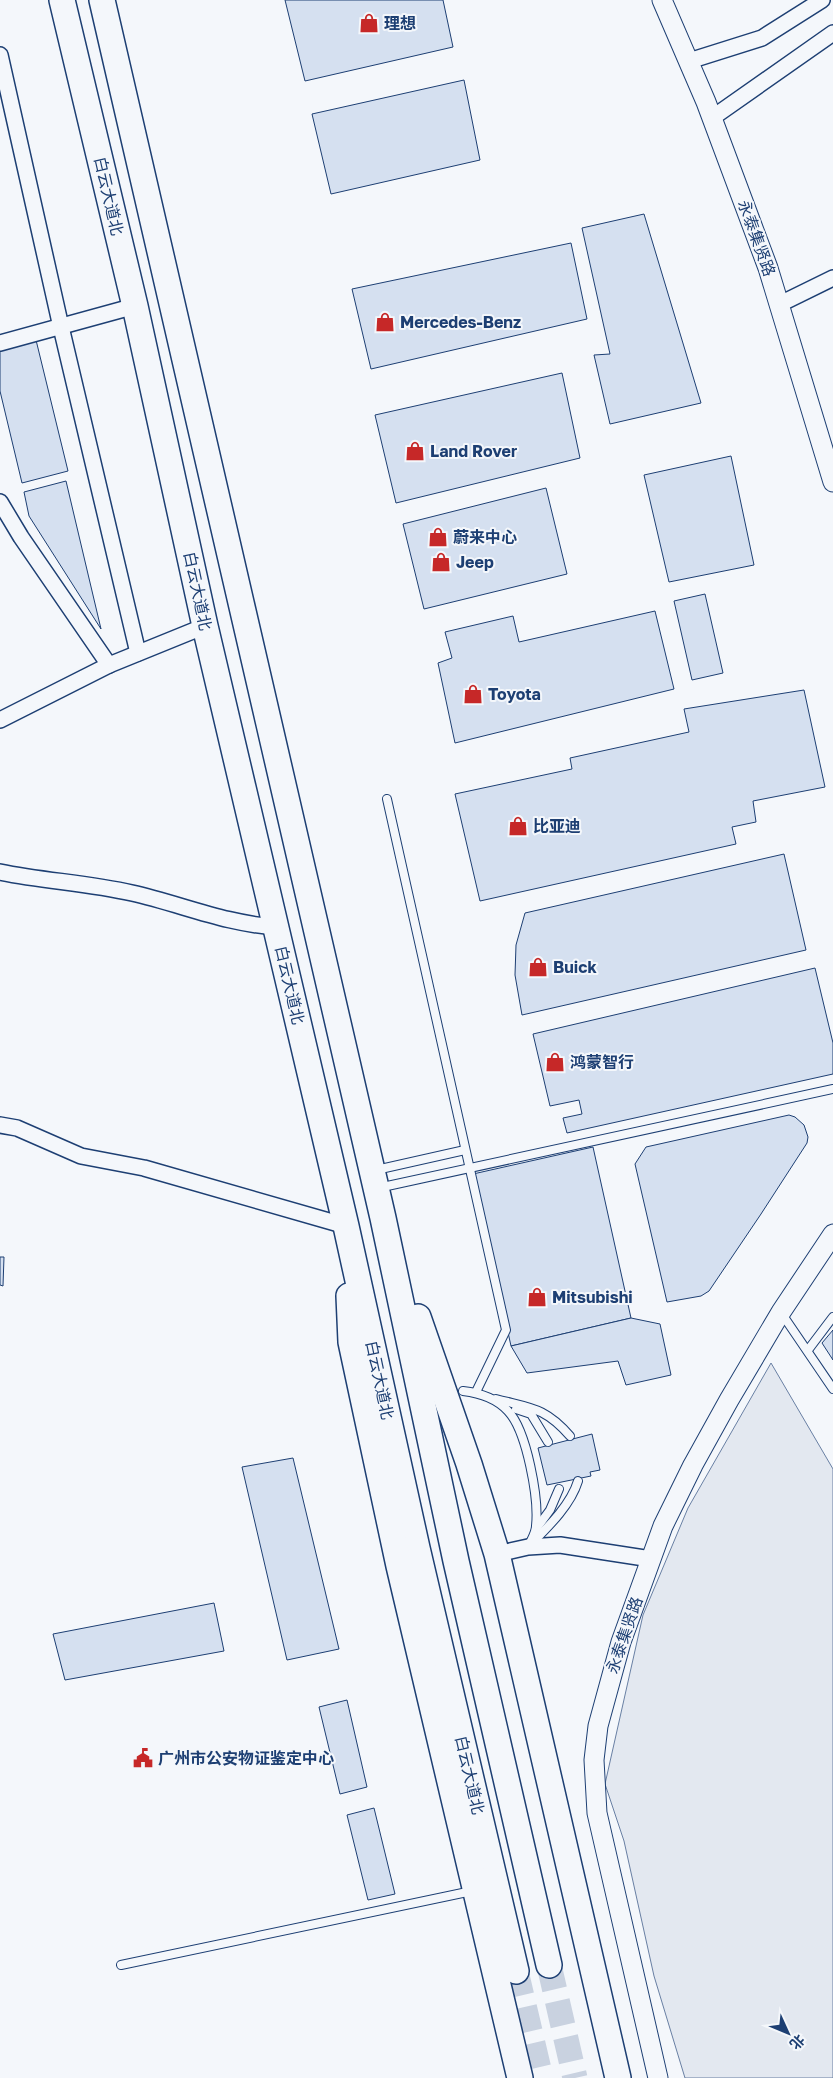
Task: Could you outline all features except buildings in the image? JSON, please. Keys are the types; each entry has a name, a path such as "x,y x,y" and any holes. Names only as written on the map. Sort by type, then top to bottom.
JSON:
{"highway":[{"name":"白云大道北","path":"62,0 134,306 205,626 346,1226 417,1548 516,1971"},
{"name":"白云大道北","path":"102,0 383,1218 456,1561 549,1965"},
{"path":"383,1218 469,1464 497,1554 618,2078"},
{"path":"346,1226 351,1342 398,1566 477,1890 520,2078"}],"street":[{"name":"永泰集贤路","path":"662,0 712,118 780,304 833,482"},
{"path":"689,61 762,38 822,0"},
{"path":"712,118 833,33"},
{"path":"0,55 61,327 138,653"},
{"path":"780,304 833,278"},
{"path":"0,343 134,306"},
{"path":"0,502 21,537 109,665"},
{"path":"0,720 109,665 205,626"},
{"path":"0,872 107,888 171,902 247,925 277,927"},
{"path":"0,1125 17,1128 81,1156 144,1168 346,1226"},
{"name":"永泰集贤路","path":"658,2078 597,1813 594,1760 598,1726 607,1686 663,1526 693,1465 781,1312 833,1234"},
{"path":"497,1554 528,1547 560,1545 651,1559"}],"lane":[{"path":"387,799 506,1330 476,1392"},
{"path":"374,1180 469,1168 833,1089"},
{"path":"374,1180 465,1150"},
{"path":"781,1312 833,1389"},
{"path":"808,1350 833,1317"},
{"path":"463,1391 476,1392 537,1410 555,1419 570,1436"},
{"path":"492,1398 509,1412 526,1446 537,1514 536,1529"},
{"path":"500,1404 530,1414 548,1442"},
{"path":"528,1547 549,1526 576,1490 578,1481"},
{"path":"528,1547 536,1529 550,1510 560,1489"},
{"path":"121,1965 477,1890"}],"shaded area":[{"path":"771,1363 833,1469 833,2078 685,2078 654,1976 624,1841 605,1784 643,1615 688,1508"}],"tunnel":[{"path":"549,1965 575,2078"},
{"path":"516,1971 541,2078"}],"place":[{"name":"理想","path":"369,23"},
{"name":"Mercedes-Benz","path":"385,322"},
{"name":"Land Rover","path":"415,451"},
{"name":"蔚来中心","path":"438,537"},
{"name":"Jeep","path":"441,562"},
{"name":"Toyota","path":"473,694"},
{"name":"比亚迪","path":"518,826"},
{"name":"Buick","path":"538,967"},
{"name":"鸿蒙智行","path":"555,1062"},
{"name":"Mitsubishi","path":"537,1297"},
{"name":"广州市公安物证鉴定中心","path":"143,1758"}]}
